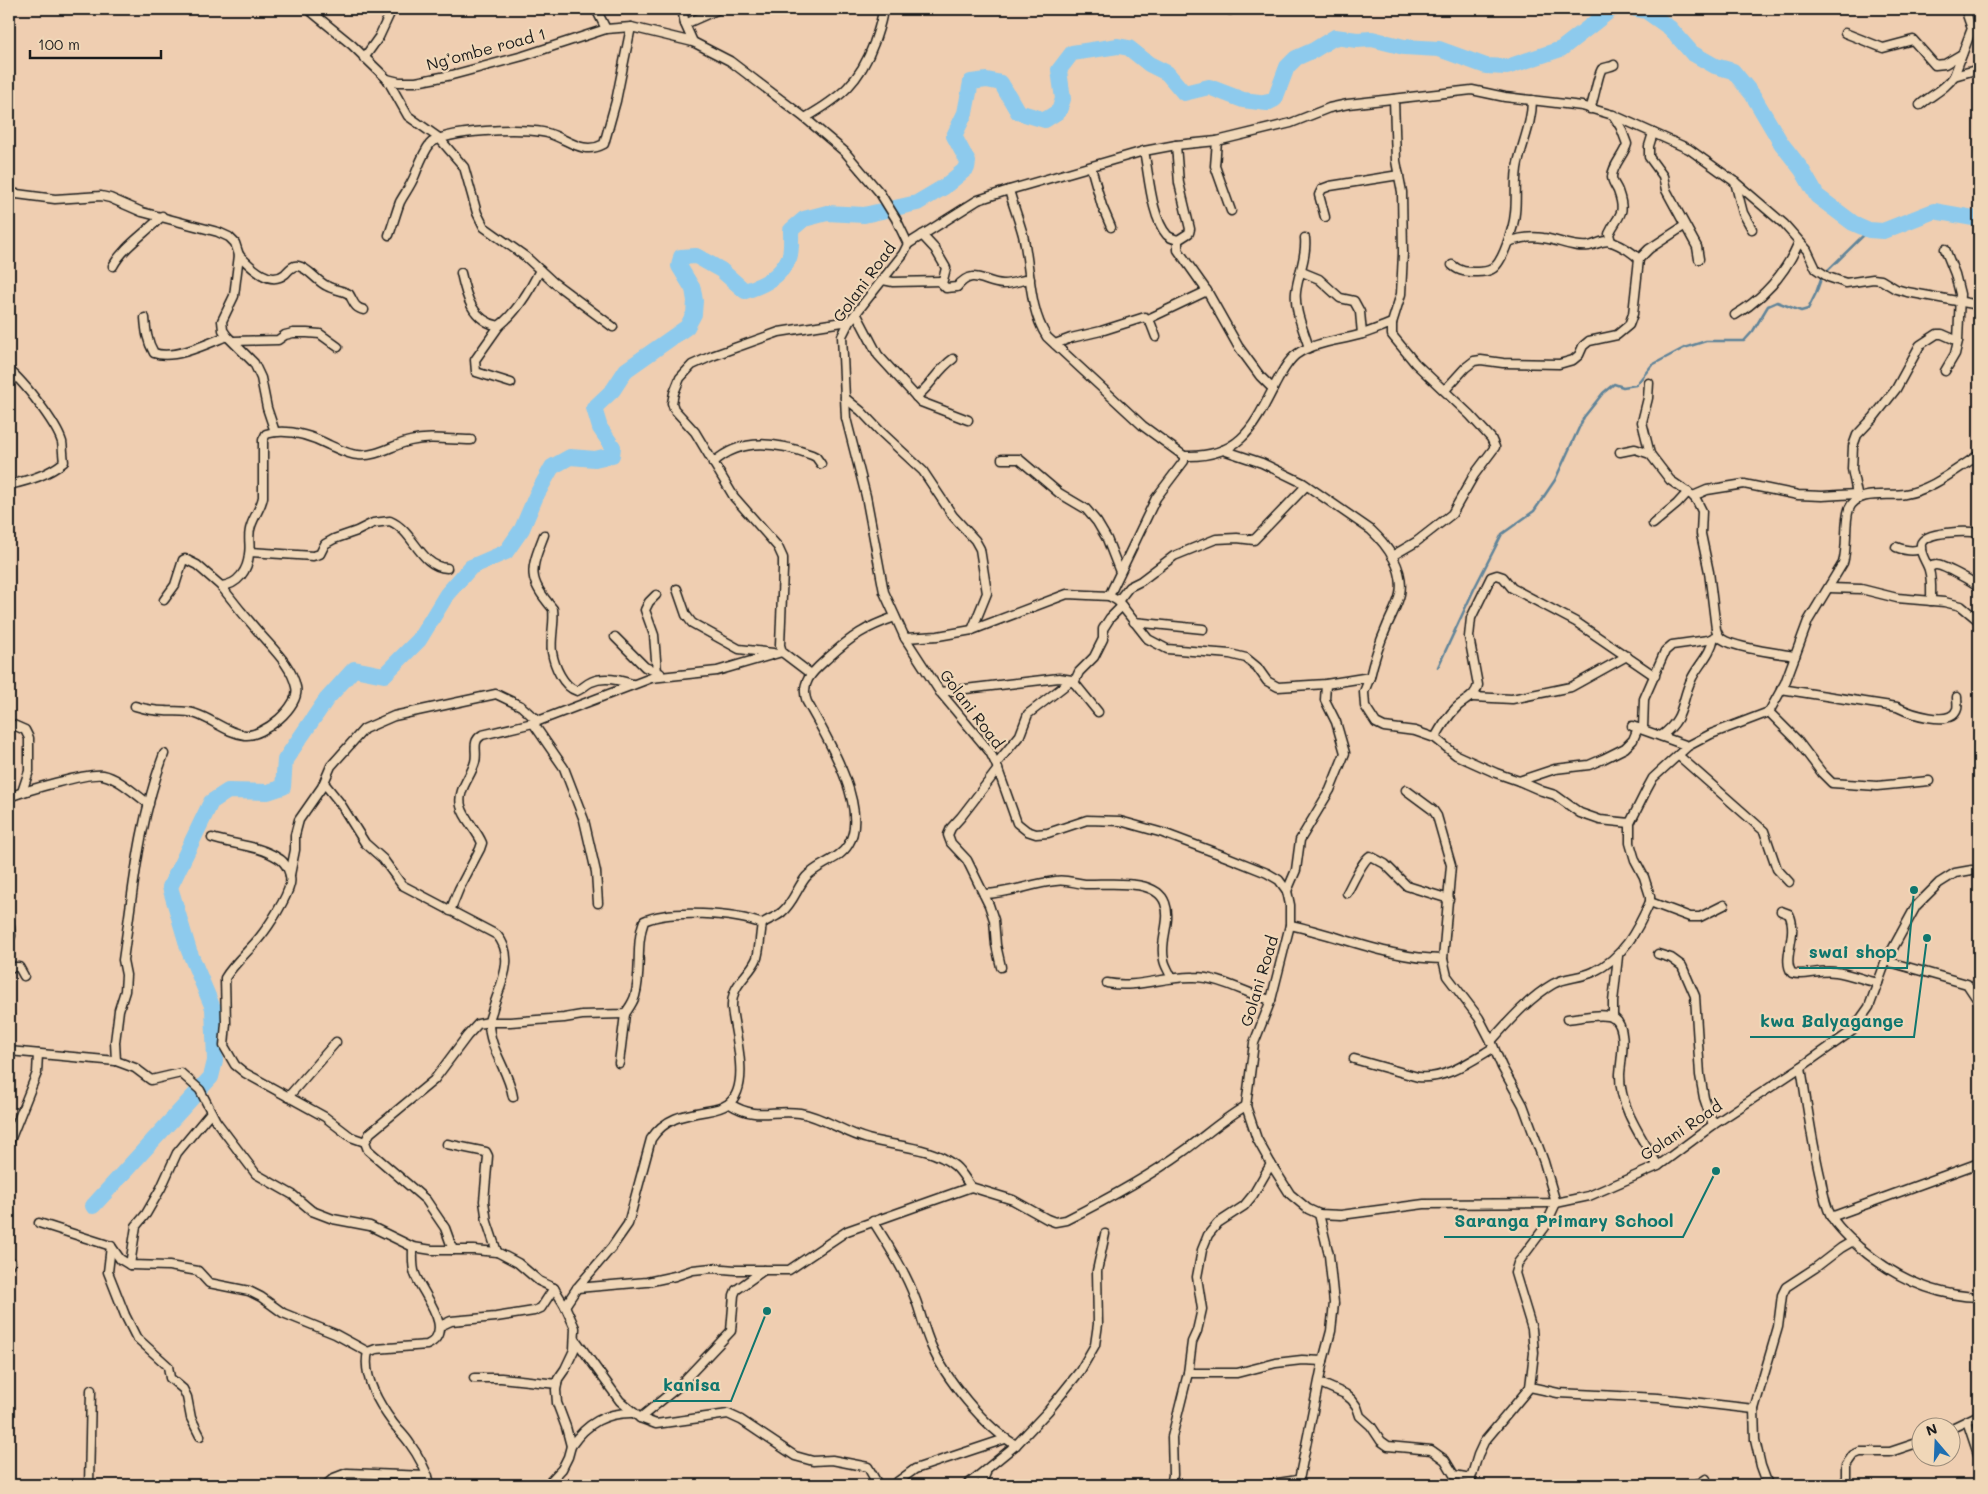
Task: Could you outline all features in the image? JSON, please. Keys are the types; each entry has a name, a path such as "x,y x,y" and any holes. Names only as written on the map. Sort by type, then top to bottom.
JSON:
{"street":[{"path":"308,9 352,45 387,79 408,116 439,138 464,167 477,213 484,227 526,257 553,282 613,327"},
{"path":"364,58 380,37 392,9"},
{"path":"596,9 606,29"},
{"path":"682,9 685,24 693,42"},
{"path":"685,24 719,9"},
{"path":"805,118 836,100 858,76 869,58 882,21 883,9"},
{"path":"1920,105 1949,84 1962,54 1977,31 1965,9"},
{"path":"389,235 400,203 414,178 423,156 430,143 439,138 493,130 516,130 546,132 579,148 597,148 604,144 614,111 631,27"},
{"name":"Ng’ombe road 1","path":"387,79 399,82 416,82 452,75 523,56 606,29 631,27 693,42 730,62 805,118 845,152 880,193"},
{"path":"1845,33 1883,48 1913,40 1935,65 1945,64 1962,54"},
{"path":"1590,109 1602,69 1614,65"},
{"path":"1954,76 1977,73"},
{"path":"908,244 978,200 1144,151 1176,145 1217,141 1291,124 1338,106 1472,90 1505,97 1590,109 1613,115 1689,150 1735,182 1784,224 1807,250 1816,269 1834,279 1846,283 1873,279 1881,280 1896,289 1907,292 1979,305"},
{"path":"1392,556 1416,542 1452,514 1461,501 1474,474 1495,447 1491,438 1394,340 1391,330 1400,294 1403,254 1402,192 1395,147 1394,99"},
{"path":"1452,265 1457,270 1467,272 1490,271 1494,268 1508,242 1515,215 1518,164 1532,114 1532,100"},
{"path":"1612,242 1609,234 1622,212 1620,197 1612,178 1613,171 1627,144 1621,128 1613,115"},
{"path":"1653,133 1649,146 1649,157 1663,176 1666,190 1697,247 1699,259"},
{"path":"1217,141 1215,166 1231,211"},
{"path":"1176,145 1179,182 1190,229 1189,233 1178,240"},
{"path":"1144,151 1156,213 1166,234 1178,240"},
{"path":"1091,167 1102,206 1111,227"},
{"path":"1324,218 1319,195 1322,189 1330,186 1399,175"},
{"path":"1735,182 1743,213 1752,229"},
{"path":"1009,190 1023,235 1036,314 1041,328 1055,344 1144,426 1184,456 1214,454 1223,450 1251,430 1289,362 1297,354 1309,348 1362,334 1392,323"},
{"path":"9,193 55,198 101,196 142,212 218,232 236,243 239,255 234,296 222,321 227,336 254,363 261,378 267,408 275,432"},
{"name":"Golani Road","path":"880,193 896,219 908,244 904,254 856,313 842,336 846,418 866,496 884,592 905,638 940,692 990,752 997,766 1017,823 1027,831 1036,834 1048,833 1087,820 1120,821 1163,833 1227,857 1279,880 1287,891 1290,905 1290,925 1272,1000 1254,1043 1246,1106 1257,1139 1271,1164 1290,1194 1302,1205 1319,1214 1340,1215 1424,1204 1556,1204 1590,1196 1658,1166 1713,1125 1852,1031 1869,1007 1886,960 1916,906 1939,883 1955,873 1972,870 1979,872"},
{"path":"113,266 118,256 162,216"},
{"path":"1445,390 1474,361 1559,364 1573,360 1589,341 1618,335 1629,325 1633,314 1639,259 1649,249 1684,226"},
{"path":"922,235 935,249 946,268 942,284 951,289 966,278 972,277 1002,284 1030,279"},
{"path":"1305,238 1302,272 1296,291 1297,306 1309,348"},
{"path":"1508,242 1521,238 1543,238 1568,245 1589,246 1603,241 1612,242 1639,259"},
{"path":"1178,240 1178,250 1207,291 1238,346 1260,376 1273,389"},
{"path":"1735,314 1754,304 1772,284 1786,268 1799,242"},
{"path":"1945,249 1960,288 1958,341 1955,354 1945,371"},
{"path":"239,255 250,266 268,278 274,279 283,275 292,267 304,268 327,286 349,294 354,305 364,310"},
{"path":"511,383 476,372 476,360 499,326 509,318 533,285 540,270"},
{"path":"1302,272 1319,279 1340,298 1354,301 1360,312 1362,334"},
{"path":"461,273 469,304 489,324 499,326"},
{"path":"883,280 893,282 942,281"},
{"path":"1055,344 1138,319 1144,318 1148,320 1207,291"},
{"path":"856,313 878,355 921,402 968,420"},
{"path":"146,318 146,335 149,344 154,353 161,355 186,351 227,336"},
{"path":"1148,320 1156,337"},
{"path":"778,653 780,645 782,558 778,547 734,498 695,432 674,409 672,404 680,378 692,365 778,332 850,321"},
{"path":"234,341 278,340 285,335 293,333 307,333 320,334 338,347"},
{"path":"1354,1059 1429,1078 1446,1073 1492,1044 1526,1005 1553,984 1564,979 1592,973 1618,956 1641,922 1650,902 1644,876 1635,860 1630,843 1630,823 1653,778 1688,746 1711,734 1769,712 1782,690 1791,669 1808,621 1843,563 1846,553 1849,510 1857,496 1852,469 1852,457 1857,435 1874,417 1896,388 1920,345 1937,334 1942,334 1958,341"},
{"path":"916,397 926,390 942,367 953,359"},
{"path":"9,370 26,386 52,425 62,442 64,462 52,471 9,485"},
{"path":"1649,383 1648,398 1642,422 1650,454 1670,480 1691,494 1702,511 1701,534 1709,572 1716,629 1716,636 1712,646 1692,678 1679,717 1661,736"},
{"path":"845,398 861,411 880,432 922,471 953,516 975,540 980,550 988,593 972,630"},
{"path":"221,586 230,586 240,578 247,566 250,552 248,538 263,497 263,440 266,434 275,432 314,438 357,456 371,455 421,438 471,440"},
{"path":"714,462 722,454 750,444 762,443 796,450 816,457 821,464"},
{"path":"1620,452 1635,449 1650,454"},
{"path":"1223,450 1262,463 1303,483 1370,530 1380,539 1392,556 1400,578 1400,593 1376,652 1364,692 1365,706 1376,723 1384,727 1415,731 1435,738 1456,754 1542,792 1556,795 1580,813 1600,820 1630,823"},
{"path":"1653,524 1691,494 1744,484 1753,484 1798,495 1822,496 1857,496 1920,491 1979,455"},
{"path":"1109,596 1156,498 1184,461 1184,456"},
{"path":"1002,459 1019,459 1059,493 1086,509 1108,539 1120,572"},
{"path":"1001,967 996,945 994,920 984,894 967,860 951,843 948,835 950,828 961,817 1020,735 1022,724 1028,714 1073,681 1094,657 1102,639 1103,629 1129,587 1141,581 1174,556 1216,539 1238,538 1254,540 1306,486"},
{"path":"250,552 313,556 320,554 325,544 334,538 357,531 373,523 390,521 404,530 425,558 438,568 447,568"},
{"path":"1930,601 1929,568 1921,548 1922,541 1929,536 1957,532 1979,533"},
{"path":"544,535 533,564 532,576 539,592 553,609 551,651 562,678 576,691 602,679 619,680 632,684"},
{"path":"1896,547 1917,551 1921,548"},
{"path":"135,706 157,711 197,714 219,726 245,735 254,734 270,727 278,718 286,713 296,694 296,687 289,670 277,652 221,586 197,565 185,559 183,560 175,585 164,600"},
{"path":"1929,568 1933,565 1940,566 1971,580 1979,587"},
{"path":"1473,697 1478,685 1469,637 1471,618 1492,577 1497,575 1503,577 1512,588 1576,622 1655,676"},
{"path":"1829,588 1861,589 1897,598 1944,602 1961,606 1979,621"},
{"path":"677,589 686,615 692,623 739,649 778,653 811,674"},
{"path":"905,638 938,636 972,630 1066,594 1109,596 1120,604 1148,639 1168,649 1230,654 1246,658 1257,667 1267,680 1278,687 1326,684 1370,677"},
{"path":"656,595 649,602 645,610 654,635 657,672"},
{"path":"565,1306 628,1224 651,1139 658,1128 679,1116 716,1110 730,1104 736,1092 741,1078 732,1008 733,996 738,984 756,958 762,924 781,913 807,876 839,855 848,844 853,833 854,807 850,790 838,761 804,694 805,686 811,674 845,642 871,626 895,617"},
{"path":"1134,622 1203,629"},
{"path":"1519,781 1555,770 1589,765 1618,752 1633,740 1638,728 1644,699 1665,651 1672,645 1716,636 1743,646 1795,656"},
{"path":"615,637 645,667 666,676"},
{"path":"450,910 482,843 461,807 463,787 476,761 475,744 477,738 482,735 537,721 632,684 666,676 717,671 778,653"},
{"path":"1435,738 1443,724 1457,707 1473,697 1512,699 1571,688 1627,656"},
{"path":"940,692 1054,678 1073,681 1098,712"},
{"path":"1287,891 1296,870 1300,840 1330,790 1345,753 1336,722 1325,700 1326,684"},
{"path":"1782,690 1897,707 1914,714 1943,719 1954,714 1957,697"},
{"path":"453,1250 446,1228 426,1200 368,1150 365,1142 351,1136 325,1117 245,1073 229,1058 224,1046 225,978 228,971 260,937 272,920 290,884 295,836 299,820 324,783 331,766 357,736 364,729 394,716 496,694 521,706 537,721 564,768 584,820 596,872 598,904"},
{"path":"1769,712 1797,740 1822,773 1832,782 1877,786 1929,780"},
{"path":"9,723 25,730 29,738 29,771 22,792"},
{"path":"1638,728 1688,746"},
{"path":"116,1061 115,1042 118,1018 126,991 126,975 123,960 138,852 149,804 164,754"},
{"path":"1679,756 1764,831 1777,869 1788,882"},
{"path":"9,797 74,779 103,775 116,781 149,804"},
{"path":"324,783 340,803 365,843 383,860 402,885 497,935 504,943 507,956 506,968 489,1022 491,1038 511,1085 513,1097"},
{"path":"1320,1383 1345,1394 1352,1400 1360,1416 1371,1426 1381,1442 1388,1446 1431,1450 1438,1453 1454,1474 1472,1482 1478,1455 1484,1442 1530,1387 1534,1353 1532,1329 1516,1283 1515,1273 1518,1262 1545,1227 1556,1204 1534,1132 1523,1104 1474,1011 1452,985 1447,976 1443,959 1451,865 1437,816 1433,810 1406,790"},
{"path":"212,838 243,845 280,858 290,875"},
{"path":"1347,893 1358,876 1364,860 1370,856 1385,864 1407,886 1449,899"},
{"path":"984,894 1003,894 1056,880 1069,880 1083,884 1118,882 1148,887 1161,895 1166,903 1164,959 1170,977"},
{"path":"1650,902 1690,917 1700,917 1724,905"},
{"path":"1781,911 1789,914 1792,921 1792,944 1788,960 1788,966 1792,973 1805,974 1818,970 1836,972 1878,984"},
{"path":"619,1063 625,1014 634,997 639,958 639,934 644,920 668,915 704,914 752,920 762,924"},
{"path":"9,920 11,936"},
{"path":"1290,925 1315,930 1398,956 1420,959 1443,959"},
{"path":"1658,954 1671,958 1682,966 1695,996 1700,1075 1704,1098 1713,1125"},
{"path":"1618,956 1613,1018 1622,1032 1623,1057 1620,1075 1627,1107 1658,1166"},
{"path":"1886,960 1967,984 1979,1002"},
{"path":"9,967 19,968 24,976"},
{"path":"1106,983 1129,985 1152,983 1170,977 1196,977 1216,980 1272,1000"},
{"path":"365,1142 370,1133 434,1080 478,1024 582,1015 625,1014"},
{"path":"1568,1019 1604,1016 1613,1018"},
{"path":"288,1097 336,1042"},
{"path":"9,1051 116,1061 135,1068 152,1080 180,1073 200,1090 211,1112 229,1140 256,1174 293,1195 312,1211 333,1219 370,1226 414,1247 432,1250 497,1252 518,1263 539,1281 554,1288 575,1328 574,1350 557,1384 557,1404 571,1446"},
{"path":"9,1144 37,1073 38,1054"},
{"path":"1801,1067 1814,1150 1826,1205 1831,1217 1853,1241 1880,1263 1911,1283 1933,1291 1960,1297 1979,1297"},
{"path":"730,1104 749,1113 800,1113 868,1139 914,1148 936,1155 955,1166 971,1187 1013,1200 1055,1222 1066,1220 1155,1171 1186,1150 1226,1118 1246,1106"},
{"path":"130,1265 136,1226 146,1214 161,1188 177,1153 211,1112"},
{"path":"447,1144 486,1152 488,1156 484,1201 497,1252"},
{"path":"1831,1217 1979,1163"},
{"path":"1171,1485 1173,1475 1172,1437 1188,1374 1192,1342 1197,1331 1202,1309 1197,1277 1202,1250 1208,1235 1218,1223 1240,1210 1248,1201 1271,1164"},
{"path":"577,1288 647,1282 693,1270 712,1268 789,1270 847,1231 971,1187"},
{"path":"1264,1485 1298,1482 1331,1331 1334,1303 1329,1254 1319,1214"},
{"path":"873,1221 915,1297 931,1346 945,1370 982,1419 1005,1439 1016,1445"},
{"path":"39,1223 111,1246 120,1259 130,1265 176,1267 198,1272 209,1282 249,1291 283,1313 329,1331 368,1352 376,1349 427,1345 434,1342 439,1335 440,1326 435,1311 415,1276 413,1267 414,1247"},
{"path":"967,1485 1016,1445 1054,1405 1080,1371 1095,1346 1098,1324 1097,1271 1104,1234"},
{"path":"1768,1485 1755,1440 1754,1410 1772,1353 1778,1328 1782,1295 1786,1287 1853,1241"},
{"path":"111,1246 108,1272 121,1306 136,1337 168,1366 170,1378 183,1389 191,1418 200,1436"},
{"path":"547,1485 562,1469 571,1446 584,1429 596,1421 614,1415 638,1416 678,1387 731,1331 736,1290 764,1270"},
{"path":"440,1326 457,1320 496,1317 534,1311 541,1308 554,1288"},
{"path":"575,1338 620,1401 638,1416 656,1424 728,1414 741,1420 795,1456 813,1461 832,1460 868,1467 878,1485"},
{"path":"368,1352 366,1360 368,1374 377,1397 393,1423 410,1442 431,1485"},
{"path":"1188,1374 1237,1373 1302,1360 1323,1361"},
{"path":"474,1378 501,1378 557,1384"},
{"path":"1530,1387 1558,1393 1658,1398 1754,1410"},
{"path":"89,1485 91,1390"},
{"path":"1960,1424 1979,1415"},
{"path":"1967,1421 1979,1457"},
{"path":"894,1485 915,1469 1005,1439"},
{"path":"1846,1485 1846,1465 1853,1455 1860,1452 1890,1452 1910,1445"},
{"path":"980,1485 988,1469"},
{"path":"326,1485 334,1478 347,1473 428,1476"},
{"path":"1697,1485 1706,1479"}],"waterway":[{"path":"93,1206 211,1077 215,1061 213,1008 189,951 170,887 211,802 228,791 268,792 283,787 285,760 326,700 354,669 384,675 419,640 447,594 471,567 506,552 522,529 536,496 552,467 570,457 595,459 612,455 613,447 600,428 594,408 613,390 626,370 687,327 694,314 695,301 693,289 679,266 681,257 696,256 721,270 745,291 765,283 785,265 791,252 791,230 804,219 827,213 864,215 917,203 944,187 967,168 968,162 954,136 965,113 971,82 987,80 1001,83 1018,112 1045,120 1059,111 1063,99 1059,70 1072,53 1118,46 1129,48 1149,64 1167,73 1184,93 1209,87 1243,100 1267,103 1275,99 1287,67 1296,58 1335,37 1357,40 1372,39 1404,47 1439,49 1486,66 1507,67 1561,49 1612,9"},
{"path":"1636,9 1646,11 1670,28 1692,53 1715,66 1733,71 1752,94 1781,143 1802,170 1817,196 1853,223 1869,230 1883,231 1934,211 1979,219"},
{"path":"1438,667 1502,534 1534,511 1555,480 1584,417 1603,393 1614,384 1623,387 1636,385 1652,365 1684,348 1706,341 1744,341 1753,331 1768,306 1777,302 1801,311 1808,309 1822,276 1869,230"}],"place":[{"name":"swai shop","path":"1914,890"},
{"name":"kwa Balyagange","path":"1927,938"},
{"name":"Saranga Primary School","path":"1716,1171"},
{"name":"kanisa","path":"767,1311"}]}
